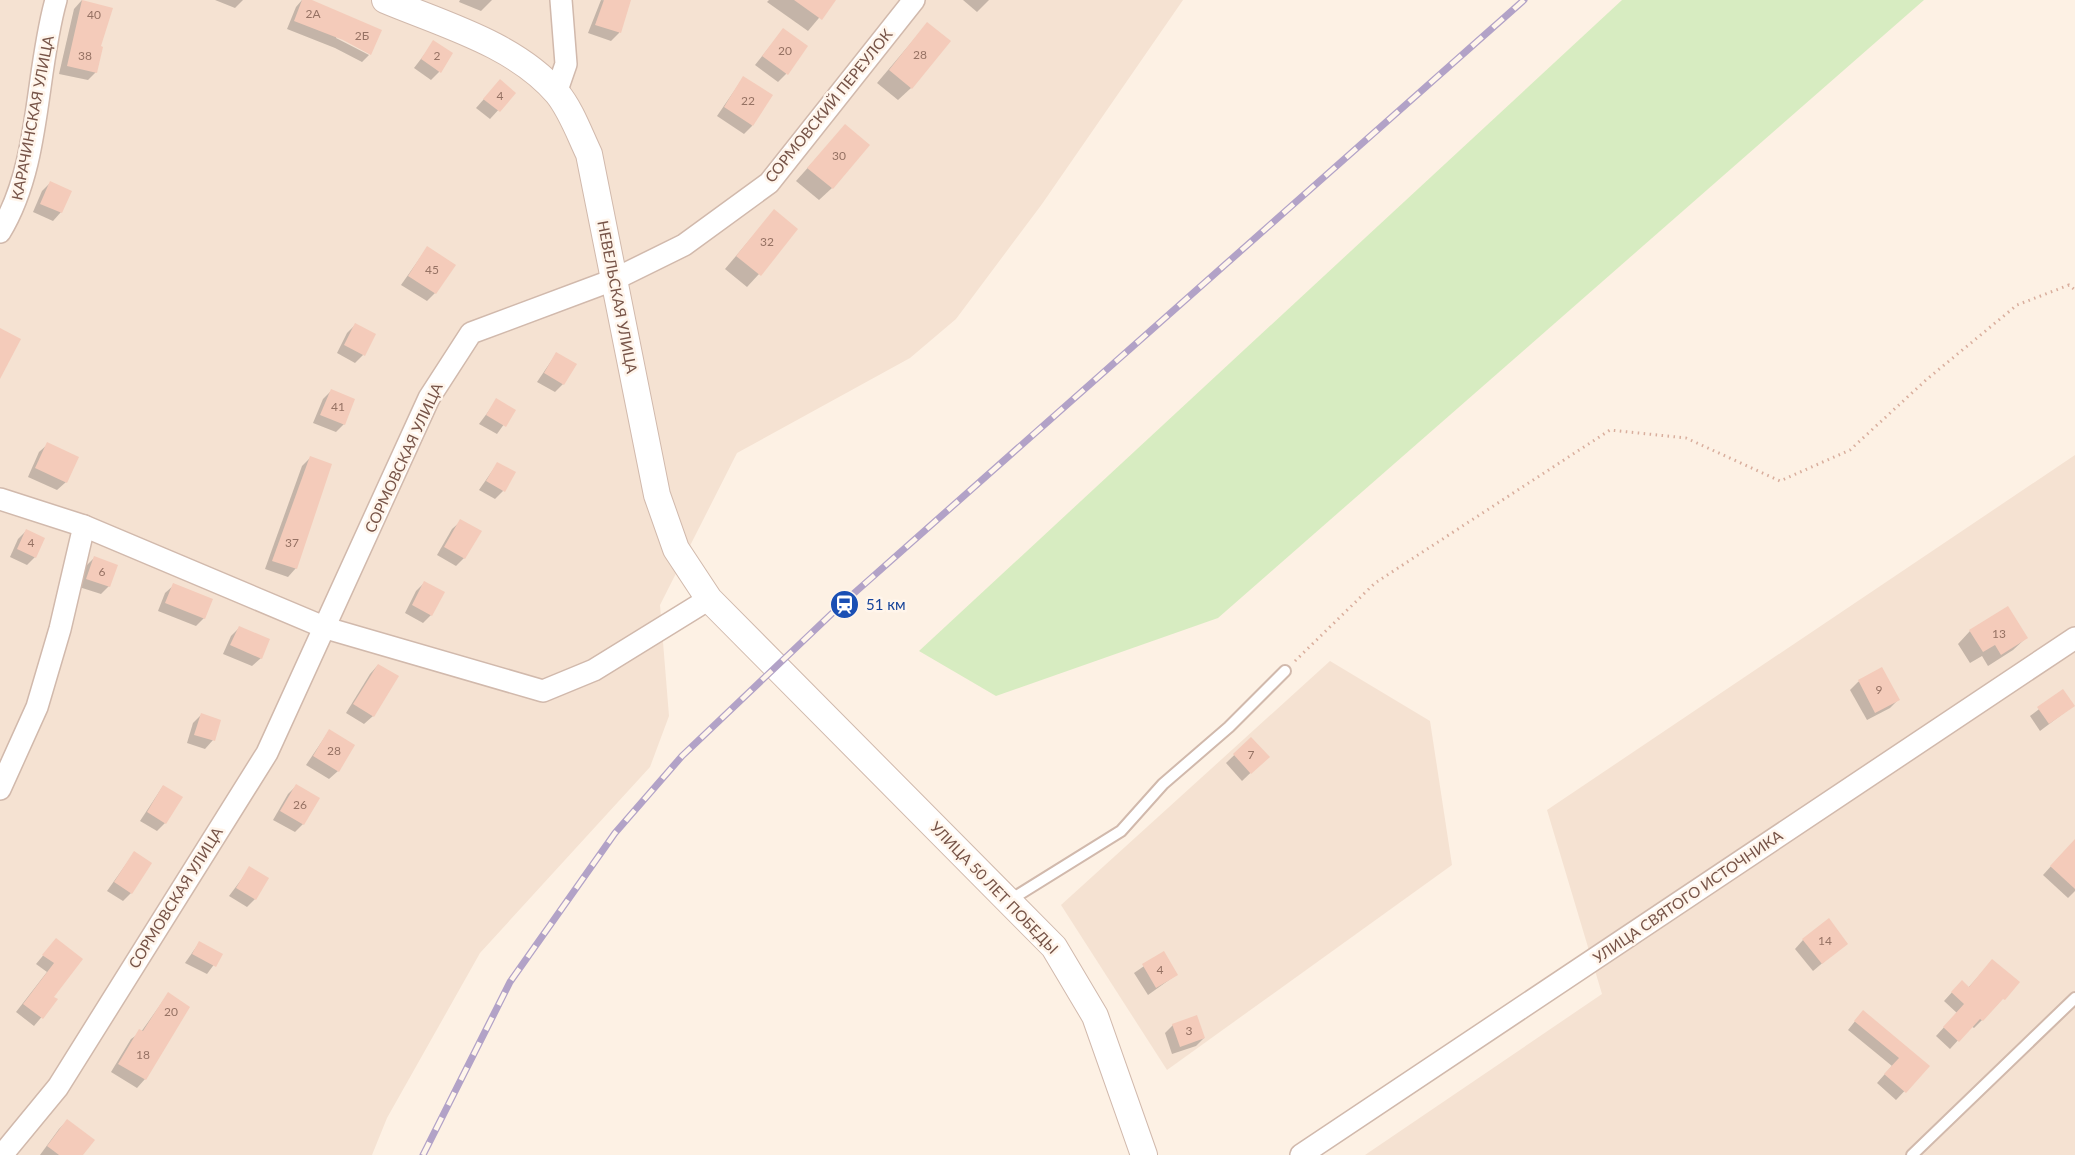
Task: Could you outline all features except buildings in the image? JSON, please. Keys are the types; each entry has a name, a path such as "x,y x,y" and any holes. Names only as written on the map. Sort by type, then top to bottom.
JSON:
{"street":[{"name":"КАРАЧИНСКАЯ УЛИЦА","path":"0,232 16,206 36,116 56,0"},
{"name":"НЕВЕЛЬСКАЯ УЛИЦА","path":"385,0 506,51 556,93 571,113 588,153 657,495 676,549 709,599 775,665"},
{"path":"556,93 566,64 561,0"},
{"name":"СОРМОВСКИЙ ПЕРЕУЛОК","path":"613,280 684,245 769,183 914,0"},
{"name":"СОРМОВСКАЯ УЛИЦА","path":"2,1155 58,1087 267,753 429,398 471,333 613,280"},
{"path":"0,499 84,526 326,627 543,691 594,670 709,599"},
{"path":"0,789 37,707 60,629 84,526"},
{"name":"УЛИЦА СВЯТОГО ИСТОЧНИКА","path":"1301,1155 2075,638"},
{"name":"УЛИЦА 50 ЛЕТ ПОБЕДЫ","path":"775,665 1054,947 1095,1016 1144,1155"}],"lane":[{"path":"1010,900 1121,831 1164,784 1229,727 1285,671"},
{"path":"1912,1155 2075,998"}],"path":[{"path":"1285,671 1375,584 1610,430 1686,438 1780,481 1850,450 1926,380 2017,305 2069,285 2075,290"}],"shaded area":[{"path":"0,0 1183,0 1042,204 956,319 910,358 737,453 660,605 669,716 650,767 480,953 387,1118 372,1155 0,1155"},
{"path":"2075,455 2075,1155 1365,1155 1602,994 1547,810"},
{"path":"1330,661 1430,721 1452,865 1167,1070 1061,905"}],"green space":[{"path":"1622,0 1924,0 1218,618 996,696 919,651"}],"railway":[{"path":"423,1155 510,982 615,833 682,756 843,603 1524,0"}],"place":[{"name":"51 км","path":"845,605"}]}
